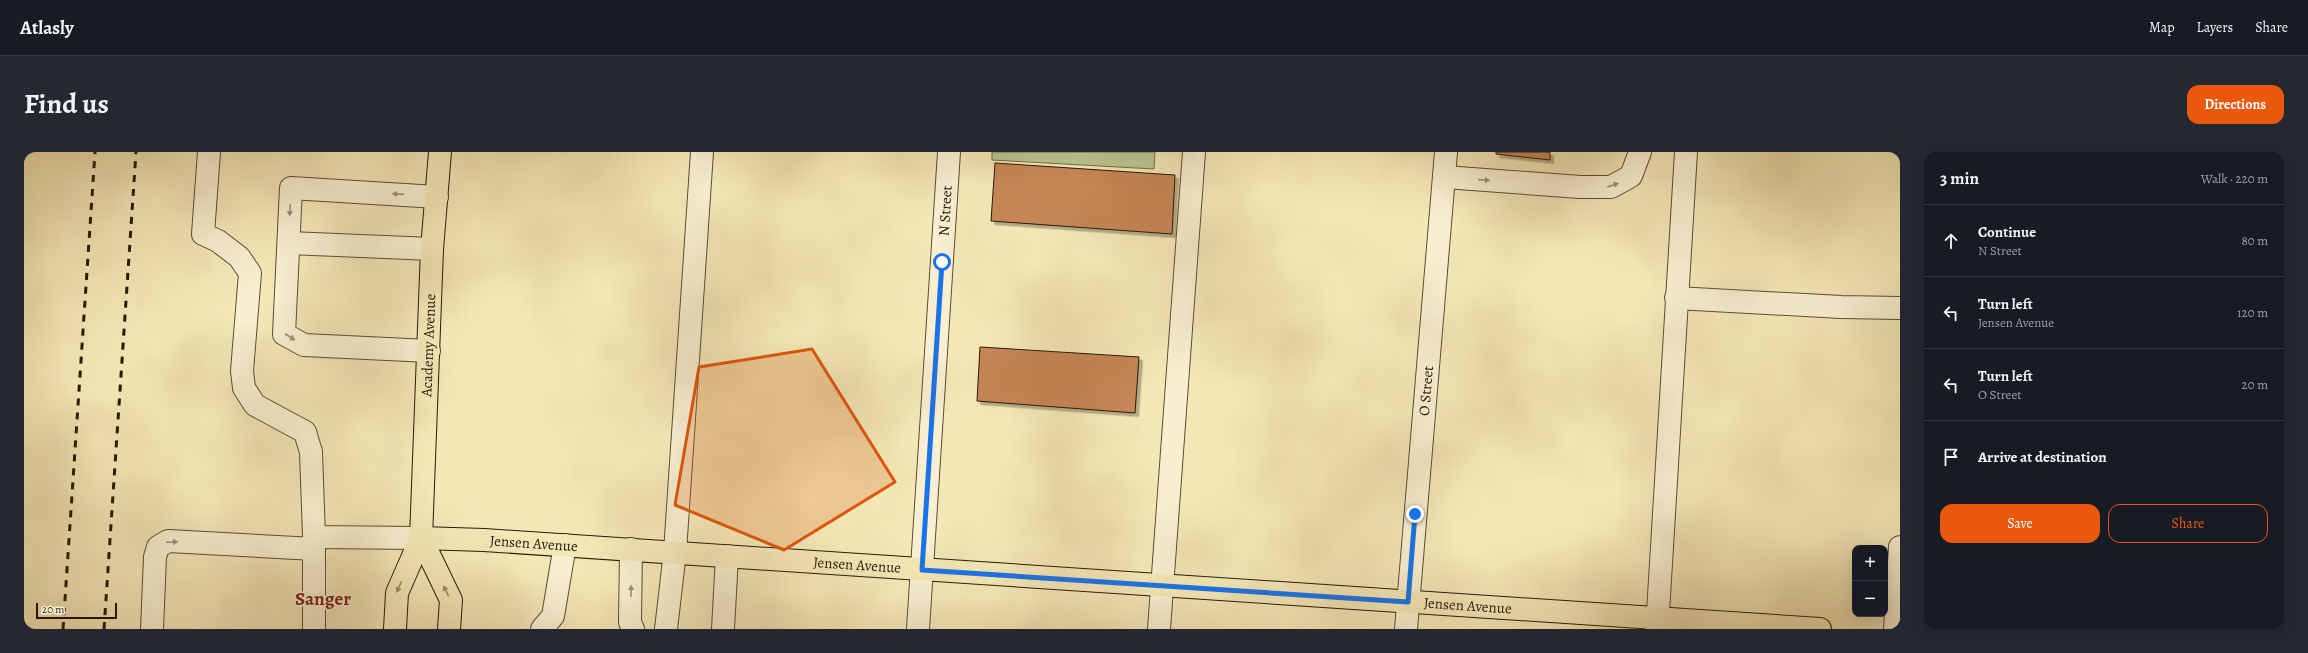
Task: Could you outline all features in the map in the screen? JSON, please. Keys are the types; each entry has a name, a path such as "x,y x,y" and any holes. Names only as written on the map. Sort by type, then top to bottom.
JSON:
{"main road":[{"name":"Academy Avenue","path":"421,538 432,249 440,152"},
{"name":"Jensen Avenue","path":"421,538 484,540 631,549 1408,602 1657,624 1820,629"},
{"path":"395,629 397,593 421,538"},
{"path":"421,538 451,600 449,629"}],"street":[{"path":"209,152 203,234 239,257 250,274 242,371 244,388 255,405 305,432 311,452 314,543 314,629"},
{"path":"666,629 675,552 702,152"},
{"name":"N Street","path":"918,629 949,152"},
{"path":"1159,629 1194,152"},
{"name":"O Street","path":"1406,629 1446,152"},
{"path":"1445,177 1580,187 1611,187 1631,176 1640,152"},
{"path":"1657,624 1686,152"},
{"path":"429,351 304,345 284,334 291,188 437,197"},
{"path":"289,243 432,249"},
{"path":"1676,298 1841,307 1900,308"},
{"path":"152,629 154,584 158,546 168,542 314,543 421,538"},
{"path":"542,629 553,616 565,545"},
{"path":"1895,629 1900,547"},
{"path":"631,549 630,622 634,629"},
{"path":"723,629 727,556"}],"highlighted area":[{"path":"812,349 895,482 784,550 675,505 699,367"}],"green space":[{"path":"992,152 1155,152 1154,169 992,160"}],"building":[{"path":"1496,152 1550,152 1550,160 1496,154"},
{"path":"995,163 1175,175 1172,234 991,221"},
{"path":"980,347 1139,357 1135,413 977,401"}],"railway":[{"path":"63,629 95,152"},
{"path":"104,629 136,152"}],"district":[{"name":"Sanger","path":"323,598"}],"route":[{"path":"942,262 922,570 1408,602 1415,514"}]}
